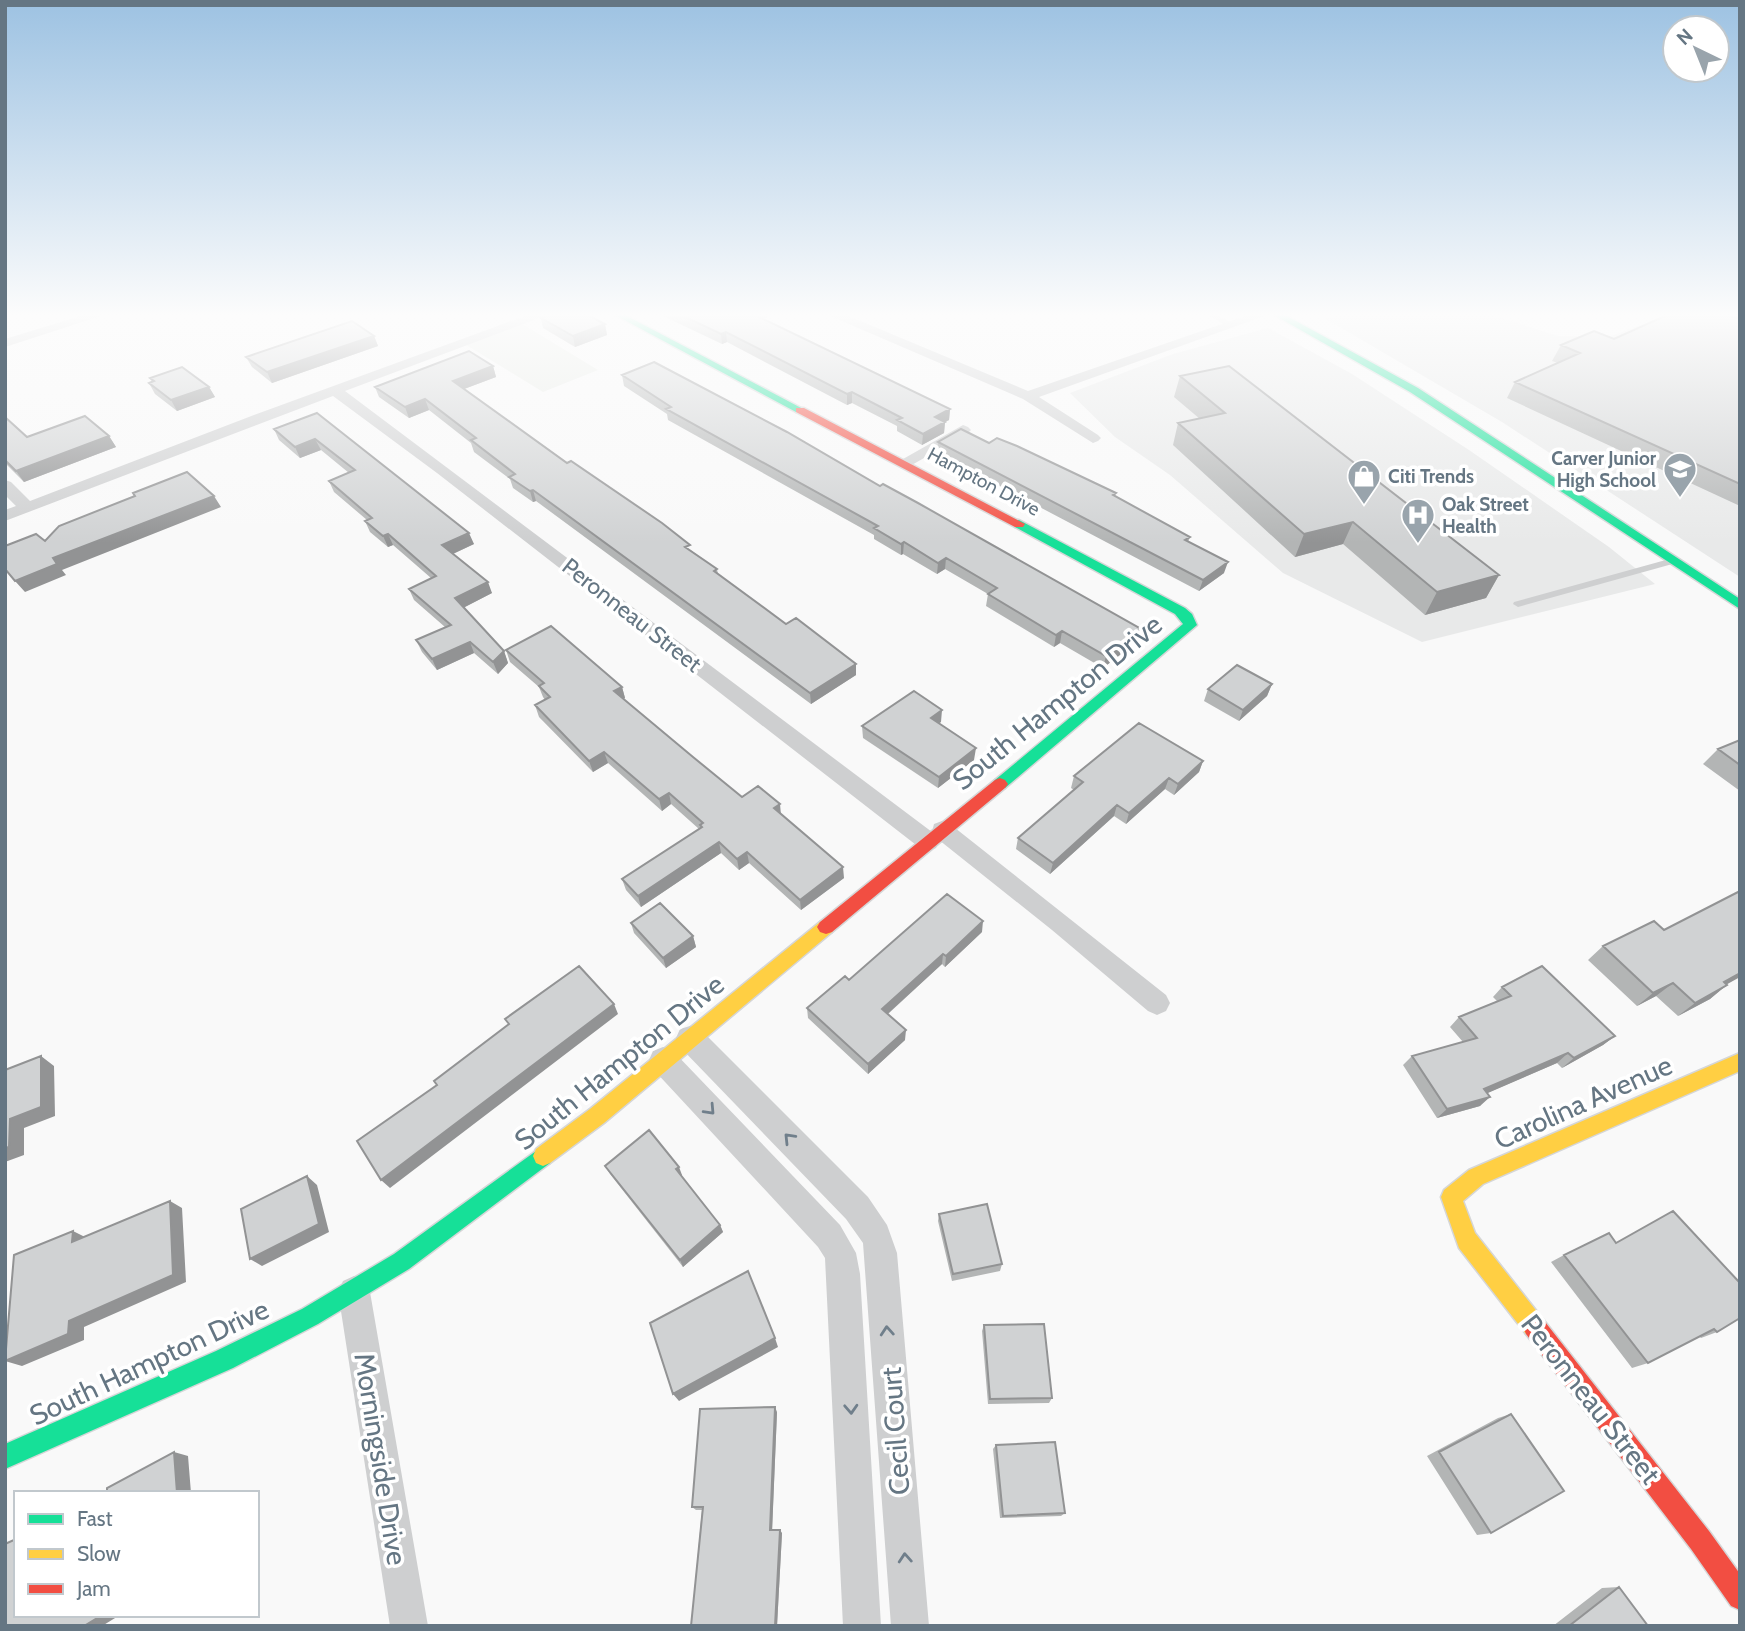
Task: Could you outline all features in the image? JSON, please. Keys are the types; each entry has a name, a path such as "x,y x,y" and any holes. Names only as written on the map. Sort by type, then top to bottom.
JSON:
{"street":[{"path":"5,516 331,391"},
{"name":"Peronneau Street","path":"336,391 935,836 1061,923 1157,1003"},
{"name":"Hampton Drive","path":"766,391 1180,611"},
{"path":"1016,391 1093,438"},
{"path":"1028,396 1042,391"},
{"path":"1416,391 1740,605"},
{"path":"904,463 963,430"},
{"path":"5,485 27,508"},
{"name":"South Hampton Drive","path":"5,1457 281,1332 354,1292 523,1173 1186,631 1190,625 1187,617 1180,611"},
{"name":"Cecil Court","path":"690,1038 857,1208 876,1236 881,1253 910,1626"},
{"name":"Cecil Court","path":"663,1060 829,1236 840,1253 844,1274 862,1626"},
{"name":"Carolina Avenue","path":"1451,1197 1476,1177 1740,1062"},
{"name":"Peronneau Street","path":"1451,1197 1467,1240 1692,1530 1740,1597"},
{"path":"840,1253 876,1236"},
{"name":"Morningside Drive","path":"354,1292 409,1626"}],"lane":[{"path":"1518,604 1674,561"}],"shaded area":[{"path":"1378,391 1609,547 1655,584 1422,642 1283,573 1170,475 1115,437 1070,393"},
{"path":"1449,391 1740,391 1740,577 1502,422"}],"building":[{"path":"159,391 197,391 171,400"},
{"path":"381,391 467,391 567,463 571,461 662,523 690,545 685,547 717,569 714,571 786,624 796,618 856,664 810,693 533,490 530,491 509,477 515,474 471,440 476,438 425,399 405,407"},
{"path":"647,391 709,391 880,486 883,484 918,503 1141,629 1106,656 1062,631 1056,635 988,594 997,588 946,558 938,563 904,542 901,544 874,528 878,526 666,409 671,407"},
{"path":"841,391 913,391 950,409 935,417 945,422 923,434 897,420 902,418 852,392 847,394"},
{"path":"1198,391 1261,391 1499,575 1437,592 1353,522 1304,534 1178,423 1225,413"},
{"path":"1535,391 1740,391 1740,484"},
{"path":"317,413 469,533 442,545 488,582 455,598 504,651 493,662 470,642 432,659 416,640 451,625 409,589 436,576 388,534 383,536 365,521 372,518 329,481 355,470 315,439 295,447 274,429"},
{"path":"85,416 109,436 16,471 5,460 5,417 27,437"},
{"path":"961,429 989,443 997,438 1017,446 1116,493 1113,495 1190,537 1185,540 1228,562 1203,580 938,442"},
{"path":"187,472 214,496 53,558 57,564 15,581 5,569 5,546 36,534 45,541 59,526"},
{"path":"551,626 622,687 614,691 693,757 742,797 758,786 780,804 774,808 843,867 800,900 747,852 737,859 719,842 638,896 622,879 702,827 700,825 703,823 669,793 659,799 604,752 589,761 535,705 550,697 539,686 544,683 506,650"},
{"path":"1237,665 1272,684 1243,710 1208,689"},
{"path":"914,691 942,710 931,718 976,748 939,777 862,726"},
{"path":"1139,723 1203,761 1178,784 1169,778 1129,813 1117,805 1053,863 1018,838 1083,782 1074,776"},
{"path":"1740,740 1740,765 1718,749"},
{"path":"1740,891 1740,973 1724,982 1727,985 1695,1003 1673,983 1653,993 1603,946 1654,921 1664,930"},
{"path":"947,894 983,921 882,1009 906,1030 868,1064 807,1008 845,976 849,980"},
{"path":"660,903 693,936 663,958 631,923"},
{"path":"579,966 614,1004 381,1180 357,1141 437,1085 434,1081 509,1024 505,1019"},
{"path":"1542,966 1615,1036 1574,1058 1568,1053 1484,1089 1490,1097 1447,1109 1412,1056 1477,1038 1459,1017 1511,996 1502,987"},
{"path":"41,1056 41,1107 10,1119 9,1147 5,1148 5,1070"},
{"path":"649,1130 720,1225 680,1260 605,1166"},
{"path":"307,1176 319,1224 250,1259 241,1209"},
{"path":"170,1201 173,1275 69,1321 68,1334 5,1361 14,1255 73,1231 72,1242"},
{"path":"987,1204 1002,1264 953,1274 939,1214"},
{"path":"1673,1211 1740,1283 1740,1318 1717,1332 1714,1329 1648,1363 1564,1255 1609,1233 1616,1243"},
{"path":"748,1271 775,1338 673,1394 650,1323"},
{"path":"1044,1324 1052,1398 990,1399 984,1325"},
{"path":"775,1407 770,1530 780,1530 775,1626 691,1626 703,1507 692,1507 700,1409"},
{"path":"1511,1414 1564,1491 1491,1533 1439,1452"},
{"path":"1055,1442 1065,1513 1003,1516 996,1445"},
{"path":"174,1452 177,1491 107,1491 107,1488"},
{"path":"14,1540 14,1617 99,1617 84,1626 5,1626 5,1544"},
{"path":"1619,1587 1648,1626 1569,1626"}],"traffic: fast":[{"path":"764,391 800,410"},
{"path":"1416,391 1740,605"},
{"path":"1000,784 1190,625 1187,617 1180,611 1019,524"},
{"path":"5,1457 181,1380 310,1317 401,1261 543,1156"}],"traffic: slow":[{"path":"543,1156 597,1116 826,927"},
{"path":"1534,1326 1467,1240 1451,1197 1476,1177 1740,1062"}],"traffic: jam":[{"path":"800,410 1019,524"},
{"path":"826,927 1000,784"},
{"path":"1534,1326 1700,1540 1740,1597"}],"place":[{"name":"Carver Junior High School","path":"1680,499"},
{"name":"Citi Trends","path":"1364,506"},
{"name":"Oak Street Health","path":"1418,545"}]}
